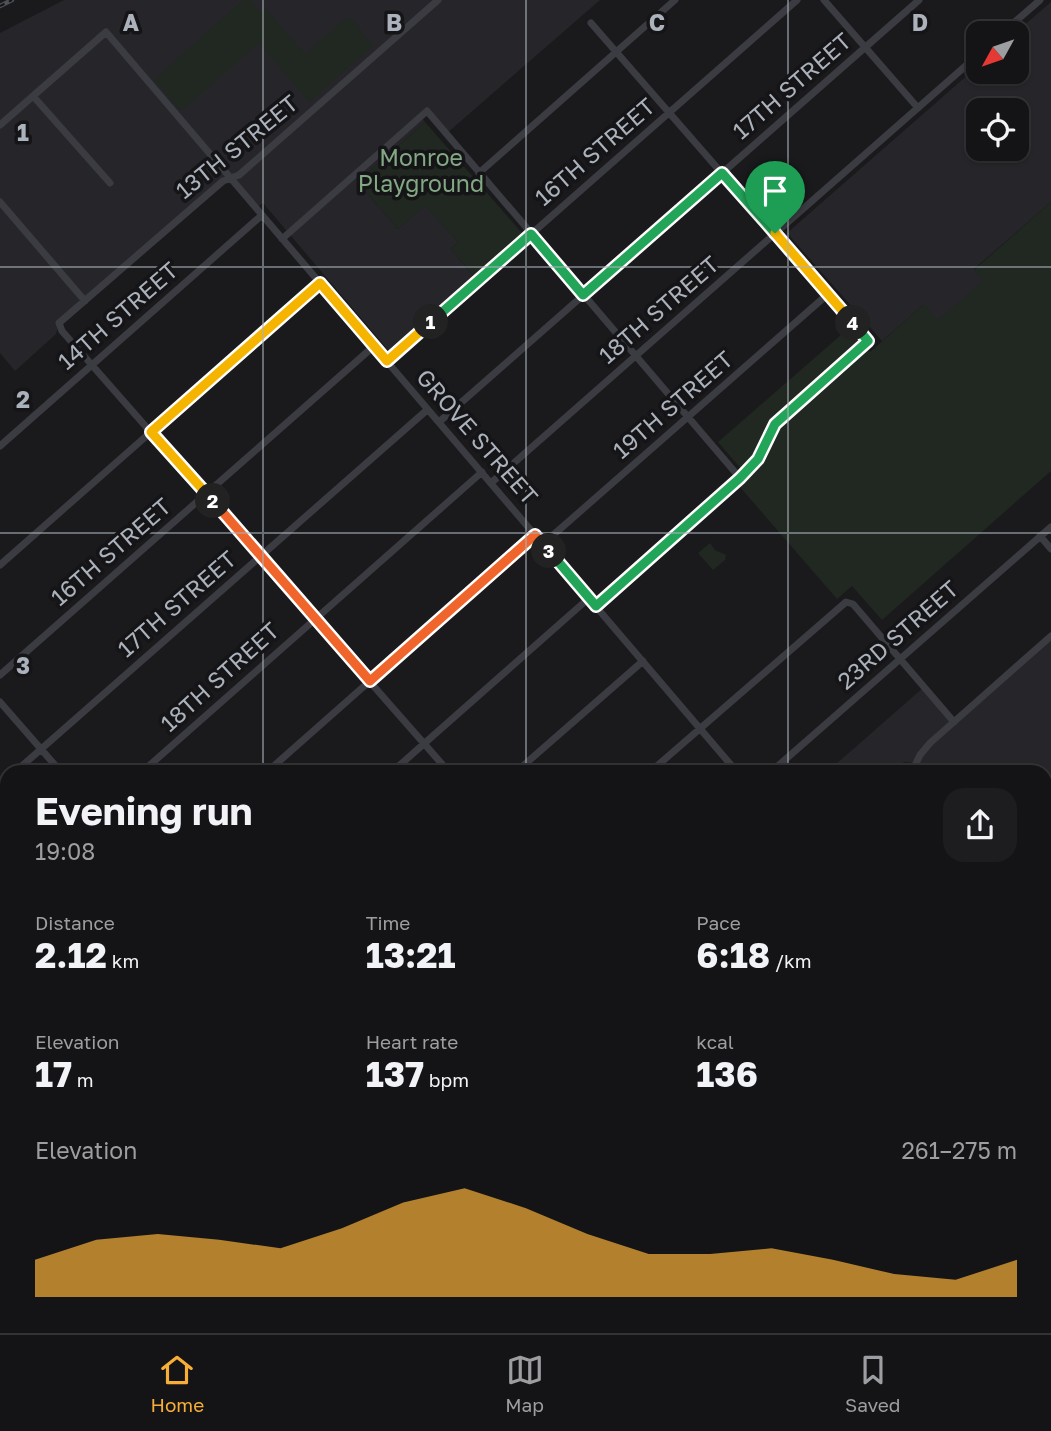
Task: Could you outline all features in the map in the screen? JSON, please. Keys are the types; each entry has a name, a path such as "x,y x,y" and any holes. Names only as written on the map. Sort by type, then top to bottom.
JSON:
{"street":[{"name":"13TH STREET","path":"92,365 62,331 59,323 223,181 239,175 438,0"},
{"path":"479,173 675,0"},
{"name":"16TH STREET","path":"387,361 797,0"},
{"path":"824,0 918,108"},
{"name":"17TH STREET","path":"439,422 919,0"},
{"path":"1016,21 1040,0"},
{"path":"591,23 868,341 775,424 758,459 740,478 596,606"},
{"name":"GROVE STREET","path":"33,96 106,32 731,765"},
{"name":"18TH STREET","path":"491,483 966,66"},
{"path":"0,125 33,96 110,183"},
{"path":"282,239 426,111 740,478"},
{"path":"0,202 85,301"},
{"name":"14TH STREET","path":"0,446 262,215"},
{"path":"0,565 320,283"},
{"name":"19TH STREET","path":"543,544 828,294"},
{"name":"16TH STREET","path":"0,675 374,346"},
{"path":"92,365 443,765"},
{"name":"17TH STREET","path":"24,765 428,410"},
{"name":"18TH STREET","path":"150,765 482,472"},
{"name":"23RD STREET","path":"779,765 1051,527"},
{"path":"275,765 535,535"},
{"path":"1040,536 1051,549"},
{"path":"400,765 589,598"},
{"path":"658,765 846,602 853,604 954,722"},
{"path":"915,765 920,755 954,722 1051,636"},
{"path":"524,765 643,661"},
{"path":"0,702 55,765"}],"shaded area":[{"path":"64,0 600,0 446,134 427,112 421,117 425,122 357,182 398,229 425,205 458,242 451,249 474,277 389,351 263,203 256,208 231,179 59,323 56,334 15,371 0,353 0,33"},
{"path":"1051,2 1051,202 974,269 984,281 938,321 923,305 882,341 787,233 966,76 966,84 1029,84 1029,21"},
{"path":"1051,635 1051,765 914,765 915,763 904,762 901,765 835,765 924,687 953,722"}],"green space":[{"path":"243,0 251,0 261,12 265,8 305,54 346,18 352,19 373,46 309,102 259,43 181,111 154,79"},
{"name":"Monroe Playground","path":"425,122 522,233 474,277 451,249 458,242 425,206 398,229 357,182"},
{"path":"1051,202 1051,471 882,620 852,586 837,599 739,486 748,477 718,442 849,328 870,352 924,304 938,320 983,281 974,270"},
{"path":"710,543 715,550 726,555 725,560 713,570 698,553"}],"railway":[{"path":"0,6 12,0"}],"route":[{"path":"722,173 775,233 868,341 775,424 758,459 740,478 596,606 535,535 370,681 151,432 320,283 387,361 531,234 583,295 722,173"}]}
